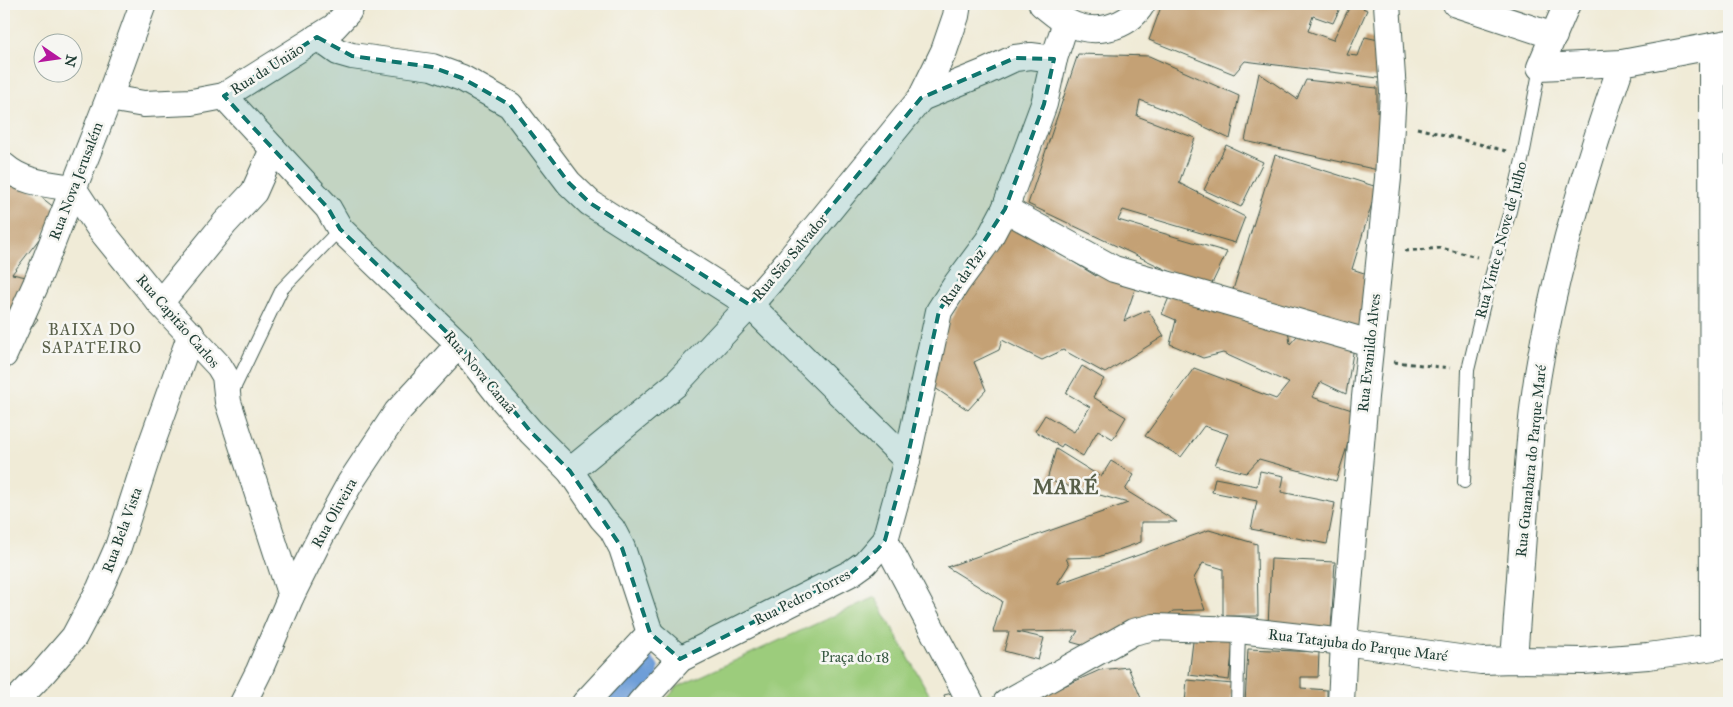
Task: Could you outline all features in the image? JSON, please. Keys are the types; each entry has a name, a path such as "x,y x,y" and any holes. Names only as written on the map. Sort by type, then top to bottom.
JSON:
{"street":[{"name":"Rua Nova Jerusalém","path":"4,355 36,284 143,4"},
{"name":"Rua da União","path":"108,98 144,104 192,102 224,96 334,27 348,12 352,4"},
{"name":"Rua São Salvador","path":"570,471 675,385 750,305 921,98 944,51 956,16 958,4"},
{"path":"1042,4 1066,22 1086,29 1100,30 1123,23 1133,16 1142,5"},
{"name":"Rua Evanildo Alves","path":"1341,703 1344,642 1392,121 1393,92 1387,4"},
{"path":"1456,4 1554,36"},
{"name":"Rua Vinte e Nove de Julho","path":"1540,67 1567,4"},
{"name":"Rua da Paz","path":"885,540 907,460 939,311 988,241 1005,209 1044,104 1054,59 1066,22"},
{"path":"317,38 338,52 352,56 432,67 462,78 510,106 569,183 590,203 750,305 907,460"},
{"path":"1540,67 1622,63 1721,44 1717,116 1721,646"},
{"path":"921,98 1015,58 1031,56 1054,59"},
{"name":"Rua Guanabara do Parque Maré","path":"1514,660 1531,424 1540,364 1554,287 1573,214 1593,147 1622,63"},
{"name":"Rua Nova Canaã","path":"224,96 328,208 340,229 459,344 525,425 570,471 602,518 612,529 622,548 650,633"},
{"path":"160,303 225,223 254,192 273,149"},
{"path":"4,166 12,172 36,182 73,188"},
{"name":"Rua Capitão Carlos","path":"73,188 100,229 160,303 191,334 219,366 225,376 228,402 291,596"},
{"path":"1005,209 1114,269 1370,351"},
{"name":"Rua Bela Vista","path":"14,703 74,637 100,588 118,547 149,451 191,334"},
{"name":"Rua Oliveira","path":"243,703 259,671 291,596 350,483 397,412 459,344"},
{"path":"885,540 971,703"},
{"name":"Rua Pedro Torres","path":"680,659 851,573 865,563 885,540"},
{"name":"Rua Tatajuba do Parque Maré","path":"1006,703 1133,632 1154,627 1238,630 1344,642 1481,661 1583,661 1648,656 1721,646"},
{"path":"585,703 650,633 680,659 640,703"}],"lane":[{"name":"Rua Vinte e Nove de Julho","path":"1464,482 1468,370 1523,156 1540,67"},
{"path":"228,402 282,289 340,229"},
{"path":"1237,703 1238,630"}],"path":[{"path":"1392,121 1523,156"},
{"path":"1380,254 1442,248 1495,262"},
{"path":"1370,351 1468,370"}],"highlighted area":[{"path":"317,37 352,56 432,67 462,78 510,105 569,183 590,203 750,305 921,98 1015,58 1054,59 1044,104 1005,209 939,311 907,460 885,540 878,549 851,573 680,659 650,633 622,548 570,471 531,432 459,344 340,229 328,208 224,96"}],"green space":[{"name":"Praça do 18","path":"875,597 934,703 663,703 677,687"}],"building":[{"path":"1162,4 1342,4 1333,23 1313,16 1308,31 1333,40 1351,4 1354,4 1367,10 1347,55 1358,56 1365,37 1387,42 1386,79 1245,61 1234,74 1149,40"},
{"path":"1078,54 1149,56 1239,96 1230,139 1184,117 1140,100 1137,116 1195,138 1179,183 1245,217 1235,243 1123,210 1118,220 1227,252 1209,290 1028,204"},
{"path":"1259,73 1297,99 1306,80 1377,88 1377,112 1386,114 1378,170 1245,141"},
{"path":"1226,145 1263,162 1241,207 1204,190"},
{"path":"1275,155 1377,187 1352,269 1376,277 1359,332 1232,293"},
{"path":"4,168 60,212 12,274 31,278 24,308 38,319 23,339 4,323"},
{"path":"1011,223 1096,276 1101,259 1135,289 1124,321 1148,310 1164,336 1105,373 1063,350 1042,360 1002,340 999,350 974,362 986,390 968,410 929,384 942,331"},
{"path":"1170,295 1288,329 1290,344 1304,328 1354,347 1346,394 1321,382 1312,397 1358,412 1336,481 1259,459 1246,473 1215,465 1228,434 1204,426 1181,457 1145,436 1194,368 1276,399 1289,383 1223,353 1203,358 1170,344 1176,320 1162,314"},
{"path":"1082,366 1104,379 1093,397 1126,417 1113,439 1098,430 1083,456 1063,444 1061,447 1035,431 1045,415 1074,432 1090,407 1066,393"},
{"path":"1056,449 1101,477 1111,461 1134,475 1125,490 1177,522 1141,522 1141,542 1098,557 1066,558 1069,565 1057,584 1209,530 1257,544 1258,616 1223,616 1223,569 1203,563 1194,578 1205,610 1173,611 1156,624 1089,647 1071,642 1078,631 1017,632 1044,638 1038,660 1004,651 1009,632 993,632 1002,601 947,567 1128,503 1047,480"},
{"path":"1260,471 1284,476 1281,492 1335,503 1327,544 1251,529 1257,501 1212,492 1215,478 1257,486"},
{"path":"1271,559 1335,562 1331,630 1268,627"},
{"path":"1194,633 1234,637 1229,680 1189,675"},
{"path":"1248,649 1319,652 1318,677 1301,677 1301,688 1327,690 1327,703 1245,703"},
{"path":"1128,667 1143,703 1026,703 1100,670"},
{"path":"1187,680 1233,684 1231,703 1185,703"},
{"path":"965,690 968,703 946,703 944,695"}],"waterway":[{"path":"615,703 645,670"}],"district":[{"name":"BAIXA DO SAPATEIRO","path":"92,338"},
{"name":"MARÉ","path":"1066,487"}]}
